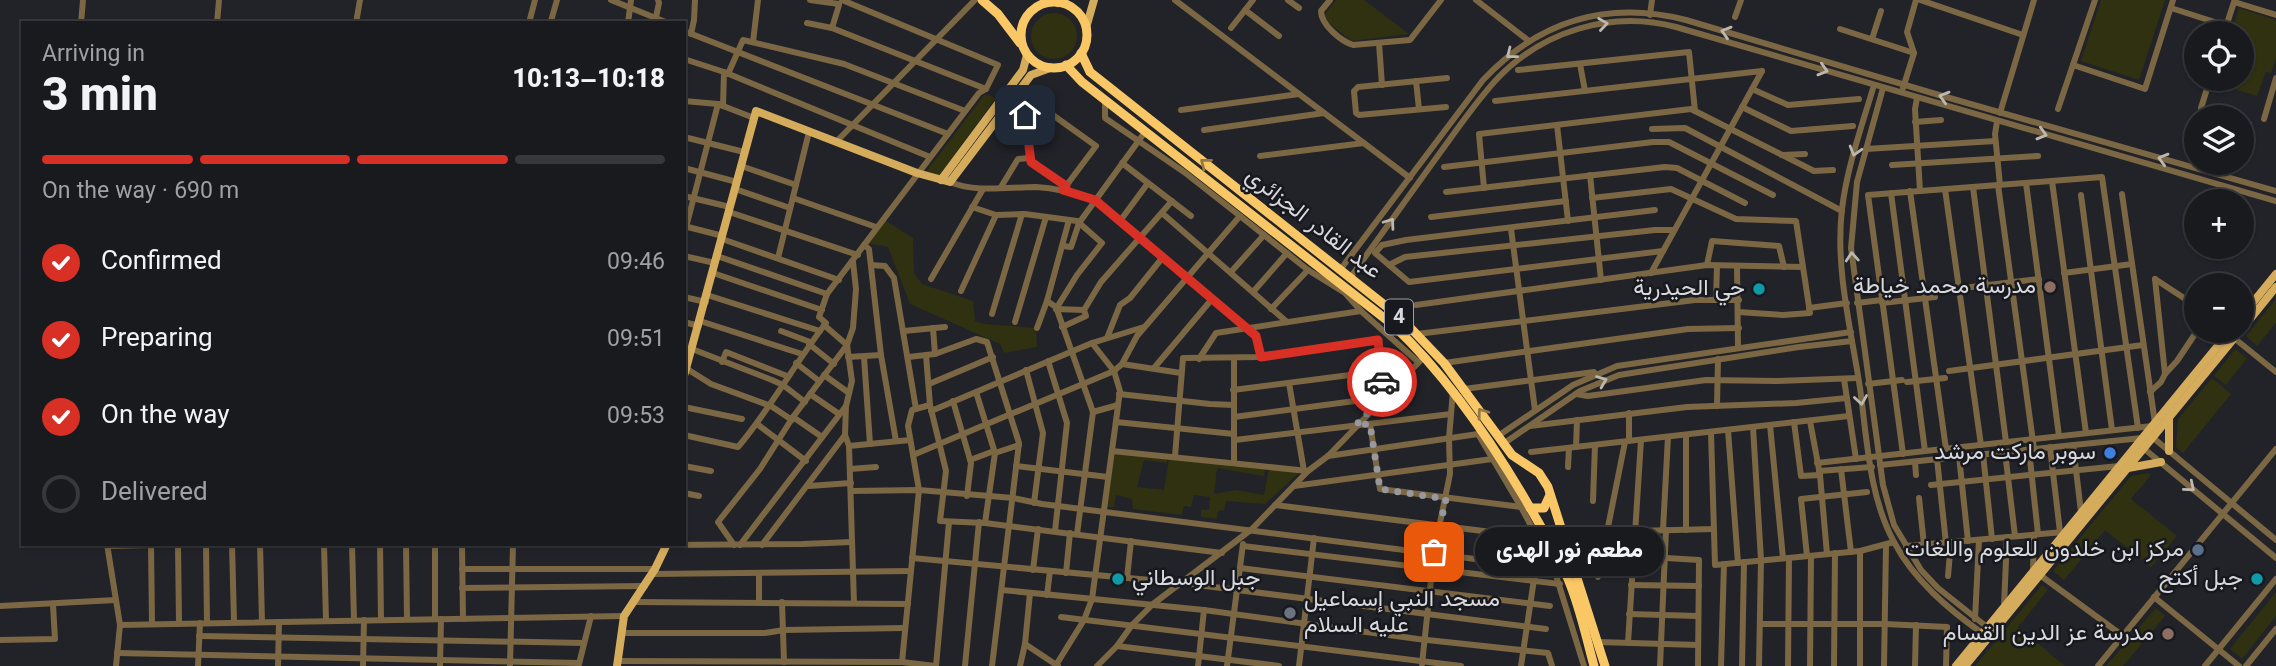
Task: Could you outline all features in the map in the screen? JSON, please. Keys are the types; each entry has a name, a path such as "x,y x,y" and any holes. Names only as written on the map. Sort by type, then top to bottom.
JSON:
{"highway":[{"path":"982,0 998,13 1025,51 1041,66 1051,68 1066,65 1081,53 1086,28 1076,11 1053,1 1031,11 1025,19 1021,28 1025,51"},
{"name":"عبد القادر الجزائري","path":"1081,53 1090,72 1350,278 1417,334 1444,363 1512,455 1544,480 1605,666"},
{"name":"عبد القادر الجزائري","path":"1066,65 1082,82 1393,325 1421,359 1453,391 1514,480 1526,507 1568,578 1594,666"},
{"path":"1514,480 1520,470 1532,468"},
{"path":"1526,507 1544,508 1550,495"}],"main road":[{"path":"1086,28 1094,0"},
{"path":"945,181 1023,70 1025,51"},
{"path":"945,181 1031,75 1051,68"},
{"path":"686,365 756,111 917,173 945,181"},
{"path":"2254,301 2276,274"},
{"path":"2254,312 2276,286"},
{"path":"1965,666 2147,435 2227,343"},
{"path":"2147,435 2169,418 2228,343"},
{"path":"2169,418 2169,451"},
{"path":"1956,666 2004,606 2036,573 2062,532 2124,467 2161,462"},
{"path":"617,663 624,616 645,586 666,546"}],"street":[{"path":"81,21 83,0"},
{"path":"217,21 219,0"},
{"path":"356,21 360,0"},
{"path":"530,21 535,0"},
{"path":"551,21 557,0"},
{"path":"611,0 630,3 664,21"},
{"path":"656,17 659,3 657,0"},
{"path":"695,0 688,32 948,134"},
{"path":"753,42 758,0"},
{"path":"686,435 738,447 771,406 787,376 826,323 819,317 827,294 930,156 979,93 986,89 999,65 840,2 810,0"},
{"path":"836,142 975,0"},
{"path":"1175,0 1410,178"},
{"path":"1231,28 1253,0"},
{"path":"1288,0 1299,8"},
{"path":"1329,0 1321,14 1323,21 1351,44 1412,39 1441,0"},
{"path":"1476,0 1529,41"},
{"path":"1650,22 1652,0"},
{"path":"1735,17 1741,0"},
{"path":"1901,93 1914,53 1907,32 1918,0 2023,35"},
{"path":"1946,8 1949,0"},
{"path":"2000,113 2034,0"},
{"path":"2058,109 2095,0"},
{"path":"2073,65 2145,89 2174,0"},
{"path":"832,28 840,2"},
{"path":"2229,21 2235,2 2276,15"},
{"path":"628,21 630,3"},
{"path":"2171,8 2205,21"},
{"path":"1245,10 1279,36"},
{"path":"1872,39 1881,10"},
{"path":"1340,270 1483,80 1505,58 1529,41 1578,19 1616,13 1650,13 1678,18 2276,191"},
{"path":"1350,278 1481,98 1506,70 1541,44 1576,29 1607,23 1650,22 1676,27 2276,201"},
{"path":"807,23 832,28 986,89"},
{"path":"1839,29 1914,53"},
{"path":"1746,48 1749,39"},
{"path":"686,223 707,143 721,105 726,73 743,40 844,64 965,111"},
{"path":"1379,43 1382,85"},
{"path":"1518,70 1689,52 1695,111"},
{"path":"686,60 726,73 930,156"},
{"path":"1580,64 1585,91"},
{"path":"1495,101 1762,71 1651,273"},
{"path":"1446,107 1356,114 1355,89 1447,78"},
{"path":"2264,118 2276,78"},
{"path":"1416,81 1419,109"},
{"path":"1874,85 1850,169 1842,211 1841,245 1852,341 1874,457 1880,465 1889,512 1921,570 1935,590 1975,619 1984,630"},
{"path":"1883,88 1855,194 1851,257 1868,384 1874,457 1871,467 1890,543 1884,666"},
{"path":"1752,89 1788,105 1860,99"},
{"path":"1181,110 1299,94"},
{"path":"1917,98 1920,191"},
{"path":"1010,100 1023,108 1031,162 1064,188 1095,200 1163,257 1256,336 1261,357"},
{"path":"1098,666 1153,604 1252,529 1306,471 1328,456 1421,359 1361,311 1345,293 1308,270 1184,172 1105,118 1105,100"},
{"path":"686,101 721,105 754,118"},
{"path":"1742,107 1791,131 1853,126"},
{"path":"1484,188 1479,134 1691,109 1814,171 1833,170"},
{"path":"1025,115 1050,113 1096,146 1064,188"},
{"path":"1204,130 1324,113"},
{"path":"1916,122 1941,120"},
{"path":"1997,122 1995,141 1999,185 2033,439 2031,474 2036,573 2123,636"},
{"path":"1557,125 1569,221"},
{"path":"1652,129 1685,128 1842,211"},
{"path":"778,258 809,132"},
{"path":"1063,246 1071,247 1079,223 1145,132"},
{"path":"686,138 744,152"},
{"path":"1866,149 1995,141"},
{"path":"1444,167 1669,142 1773,195"},
{"path":"1260,156 1364,143"},
{"path":"1782,155 1805,154"},
{"path":"1892,165 2038,156"},
{"path":"1001,187 1018,159 1030,158"},
{"path":"1122,163 1191,216"},
{"path":"741,166 796,185"},
{"path":"1446,192 1665,167 1677,168 1745,203"},
{"path":"686,168 790,208"},
{"path":"1590,175 1601,280"},
{"path":"1906,462 1868,195 2102,177 2138,428"},
{"path":"945,181 958,186 983,188 1064,188"},
{"path":"2052,181 2086,433"},
{"path":"1120,221 1148,183"},
{"path":"2026,183 2060,436"},
{"path":"1973,187 2006,442"},
{"path":"931,279 983,188"},
{"path":"1592,198 1671,189 1736,219 1796,220 1810,313 1783,315 1738,312"},
{"path":"1945,189 1981,445"},
{"path":"1910,191 1926,298 1944,376 1946,449"},
{"path":"1891,193 1925,451"},
{"path":"2122,194 2150,393 2147,435 2161,462 2276,558"},
{"path":"2081,195 2112,430"},
{"path":"686,196 858,255"},
{"path":"793,198 876,227"},
{"path":"1062,327 1086,316 1084,310 1101,282 1172,201"},
{"path":"1431,216 1566,201"},
{"path":"972,207 996,215 1022,214 1069,220 1079,223 1102,243 1077,275 1056,309"},
{"path":"1655,210 1406,240 1382,245 1375,253 1409,282 1663,251"},
{"path":"992,314 1022,214"},
{"path":"1162,214 1287,323"},
{"path":"961,291 996,215"},
{"path":"913,455 1114,371 1122,364 1137,335 1240,216"},
{"path":"1015,322 1046,217"},
{"path":"1037,328 1069,220"},
{"path":"686,226 839,280"},
{"path":"1511,229 1535,410"},
{"path":"1389,265 1405,257 1674,230"},
{"path":"1231,272 1264,235"},
{"path":"1707,265 1712,241 1779,246 1784,267"},
{"path":"864,245 869,249 881,355 896,441"},
{"path":"1253,292 1287,253"},
{"path":"686,256 716,260 827,294"},
{"path":"1107,338 1120,305 1130,298 1163,257"},
{"path":"737,545 718,522 760,469 792,418 847,345 853,328 856,289 853,262"},
{"path":"2064,273 2132,264"},
{"path":"871,265 885,266 894,278 916,409"},
{"path":"1416,305 1707,265 1803,267"},
{"path":"1716,299 1717,266"},
{"path":"1737,266 1738,347"},
{"path":"1271,309 1308,270"},
{"path":"713,273 822,310"},
{"path":"1857,303 1905,301 1959,288 2039,279"},
{"path":"2165,374 2155,279 2184,298"},
{"path":"1845,294 1855,292"},
{"path":"686,297 706,298 822,328 847,345"},
{"path":"1154,368 1212,299"},
{"path":"1417,334 1695,300 1739,300"},
{"path":"1047,301 1056,309 1093,412 1081,509 1073,533 1066,573"},
{"path":"1809,308 1847,303"},
{"path":"1056,309 1084,310"},
{"path":"1199,359 1216,333 1361,311"},
{"path":"686,322 699,323 802,354"},
{"path":"902,662 919,490 908,426 912,410 953,401 1092,343 1146,326"},
{"path":"904,331 945,327"},
{"path":"933,328 935,354"},
{"path":"1444,363 1688,329 1739,328"},
{"path":"781,331 810,343 834,364"},
{"path":"1464,389 1851,332"},
{"path":"908,357 935,354 981,339 987,342 1001,381 1018,445 992,666"},
{"path":"1175,456 1183,358 1261,357 1378,340 1382,398"},
{"path":"1501,440 1528,426 1576,394 1607,379 1630,372 1852,341"},
{"path":"1025,644 1057,665 1084,620 1092,599 1119,394 1114,371 1092,343"},
{"path":"2150,393 2189,343"},
{"path":"2248,343 2276,372"},
{"path":"690,344 722,362 783,385 805,402"},
{"path":"847,345 852,381 846,406 845,435 849,446 854,603"},
{"path":"1868,384 1916,381 1970,368 2143,345"},
{"path":"1749,346 1750,354"},
{"path":"722,362 726,352 787,376"},
{"path":"848,357 881,355"},
{"path":"926,355 930,408 946,471 940,521 982,522 1222,553"},
{"path":"864,357 870,444"},
{"path":"929,384 993,357"},
{"path":"1234,358 1234,463"},
{"path":"1717,406 1718,359"},
{"path":"1048,361 1067,423 1055,531"},
{"path":"796,363 849,393"},
{"path":"1122,364 1181,373"},
{"path":"1026,370 1043,432 1034,503"},
{"path":"1501,440 1535,410 1603,370"},
{"path":"686,371 711,384 771,406 822,436"},
{"path":"1233,390 1381,371"},
{"path":"1571,387 1576,394 1587,396 1717,379 1844,379 1866,373"},
{"path":"1844,379 1856,459"},
{"path":"1289,383 1306,471"},
{"path":"1422,664 1434,552 1446,499 1450,464 1453,391"},
{"path":"965,666 974,564 995,452 976,392"},
{"path":"810,394 839,414"},
{"path":"1119,394 1234,405"},
{"path":"1528,426 1629,413 1847,398"},
{"path":"1234,417 1370,399 1376,405"},
{"path":"953,401 970,460 967,496"},
{"path":"1093,412 1118,405"},
{"path":"737,545 806,461 846,406"},
{"path":"686,407 742,419"},
{"path":"1598,577 1627,441 1629,413"},
{"path":"1116,422 1235,437 1297,433 1451,414"},
{"path":"1531,452 1849,416"},
{"path":"1568,467 1577,420"},
{"path":"1810,421 1819,470 1826,554"},
{"path":"1794,422 1801,476 1856,459 2138,428 2276,540"},
{"path":"757,424 806,461"},
{"path":"1370,424 1380,489 1526,507"},
{"path":"1770,425 1786,558 1788,666"},
{"path":"1753,427 1761,560 1759,666"},
{"path":"1728,430 1741,562 1742,666"},
{"path":"1711,432 1715,565 1860,551 1890,543"},
{"path":"1328,456 1478,434 1526,507 1560,584 1584,666"},
{"path":"762,545 845,435"},
{"path":"1686,435 1686,530"},
{"path":"1880,465 2147,435"},
{"path":"1660,666 1668,437"},
{"path":"849,446 910,440"},
{"path":"1628,643 1641,440"},
{"path":"970,460 1018,445"},
{"path":"1593,501 1595,445"},
{"path":"2073,445 2081,512"},
{"path":"1958,447 1968,541"},
{"path":"1906,546 2062,532 2050,447"},
{"path":"2098,666 2276,449"},
{"path":"1112,451 1306,471"},
{"path":"2004,606 2011,537 2005,452"},
{"path":"1983,454 1992,539"},
{"path":"1294,486 1492,459"},
{"path":"1937,459 1948,543 1948,576"},
{"path":"1915,461 1916,475"},
{"path":"686,466 711,471"},
{"path":"1016,466 1108,477"},
{"path":"850,469 876,467"},
{"path":"1819,470 1871,467"},
{"path":"1931,485 2076,469 2124,467"},
{"path":"1841,469 1851,552"},
{"path":"809,486 919,490 987,498 1013,498 1034,503 1554,569"},
{"path":"1810,666 1809,556 1801,499 1867,492"},
{"path":"686,493 699,496"},
{"path":"1919,498 1924,545"},
{"path":"1275,505 1539,538"},
{"path":"617,663 902,662 935,666 949,522"},
{"path":"1032,570 1038,529"},
{"path":"1635,531 1714,529"},
{"path":"1228,663 1244,535"},
{"path":"1299,666 1314,538"},
{"path":"1975,619 1979,540"},
{"path":"1128,578 1131,541"},
{"path":"686,545 852,542"},
{"path":"1890,543 1912,569 1984,630"},
{"path":"107,546 120,625 116,666"},
{"path":"151,546 152,624"},
{"path":"178,546 179,623"},
{"path":"198,666 200,636 204,623 206,546"},
{"path":"232,546 234,622"},
{"path":"260,546 262,622"},
{"path":"324,546 326,621"},
{"path":"352,546 354,620"},
{"path":"380,546 381,620"},
{"path":"406,546 407,620"},
{"path":"435,546 440,663"},
{"path":"462,546 463,618"},
{"path":"510,664 513,546"},
{"path":"1243,546 1560,584"},
{"path":"1860,551 1860,666"},
{"path":"1834,666 1835,553"},
{"path":"1633,556 1699,560 1698,666"},
{"path":"912,558 1182,583 1546,629"},
{"path":"1721,666 1724,564"},
{"path":"1521,666 1536,566"},
{"path":"1240,568 1550,606"},
{"path":"462,569 759,574 911,572"},
{"path":"1047,595 1050,572"},
{"path":"759,574 759,603"},
{"path":"2205,666 2276,579"},
{"path":"1631,585 1699,586"},
{"path":"463,588 645,586"},
{"path":"1002,590 1153,604 1548,653 1552,666"},
{"path":"1020,666 1030,593"},
{"path":"2154,597 2239,666"},
{"path":"0,606 116,600"},
{"path":"635,602 908,604"},
{"path":"782,602 784,662"},
{"path":"0,640 55,639 53,605"},
{"path":"1198,666 1204,610"},
{"path":"1629,614 1699,616"},
{"path":"117,653 278,656 363,663 579,665 591,616"},
{"path":"120,625 624,616"},
{"path":"1061,617 1301,645 1422,664 1461,666"},
{"path":"363,663 364,620"},
{"path":"278,666 279,622"},
{"path":"1760,624 1947,627 1946,666"},
{"path":"1915,666 1916,625"},
{"path":"622,633 765,633 784,630 904,628"},
{"path":"2246,666 2276,629"},
{"path":"200,636 584,643"},
{"path":"1598,642 1698,645"},
{"path":"1118,646 1199,656 1228,663 1279,666"}],"green space":[{"path":"1336,0 1364,0 1409,34 1352,41 1322,18"},
{"path":"2101,0 2165,0 2139,80 2081,61"},
{"path":"2239,8 2276,20 2276,58 2271,73 2266,72 2257,96 2241,91 2254,91 2254,21 2235,21"},
{"path":"1054,13 1071,19 1077,36 1071,53 1054,59 1037,53 1031,36 1037,19"},
{"path":"985,94 996,98 938,177 926,172"},
{"path":"886,221 913,238 914,273 922,284 973,301 975,321 1036,328 1037,347 1004,353 1000,344 910,304 888,247 866,243"},
{"path":"2276,299 2276,323 2257,346 2254,343 2254,326"},
{"path":"2235,349 2247,358 2226,385 2214,376"},
{"path":"2212,378 2231,394 2183,453 2176,447 2178,419"},
{"path":"1113,452 1167,459 1167,463 1144,460 1137,487 1164,490 1169,459 1265,468 1264,476 1217,468 1214,494 1237,490 1264,495 1269,468 1300,472 1265,504 1226,501 1224,510 1218,511 1217,519 1201,517 1201,510 1209,510 1210,497 1194,495 1191,507 1184,506 1182,515 1133,509 1132,499 1116,495 1114,507 1106,507"},
{"path":"2148,473 2151,475 2131,499 2177,536 2151,567 2105,530 2064,580 2053,571 2131,476"},
{"path":"2042,585 2048,590 2018,627 2065,666 1975,666"},
{"path":"2276,592 2276,616 2242,659 2230,649"},
{"path":"2156,608 2165,616 2123,666 2106,666"}],"way so far":[{"path":"1382,382 1382,398 1356,425 1370,424 1380,489 1446,499 1434,552"}],"place":[{"name":"مدرسة محمد خياطة","path":"2050,287"},
{"name":"حي الحيدرية","path":"1759,289"},
{"name":"سوبر ماركت مرشد","path":"2110,453"},
{"name":"مركز ابن خلدون للعلوم واللغات","path":"2198,550"},
{"name":"مطعم نور الهدى","path":"1434,552"},
{"name":"جبل الوسطاني","path":"1118,579"},
{"name":"جبل أكتح","path":"2257,579"},
{"name":"مسجد النبي إسماعيل عليه السلام","path":"1290,613"},
{"name":"مدرسة عز الدين القسام","path":"2168,634"}],"route":[{"path":"1025,115 1031,162 1066,186 1063,190 1095,200 1163,257 1256,336 1261,357 1378,340 1382,382"}]}
